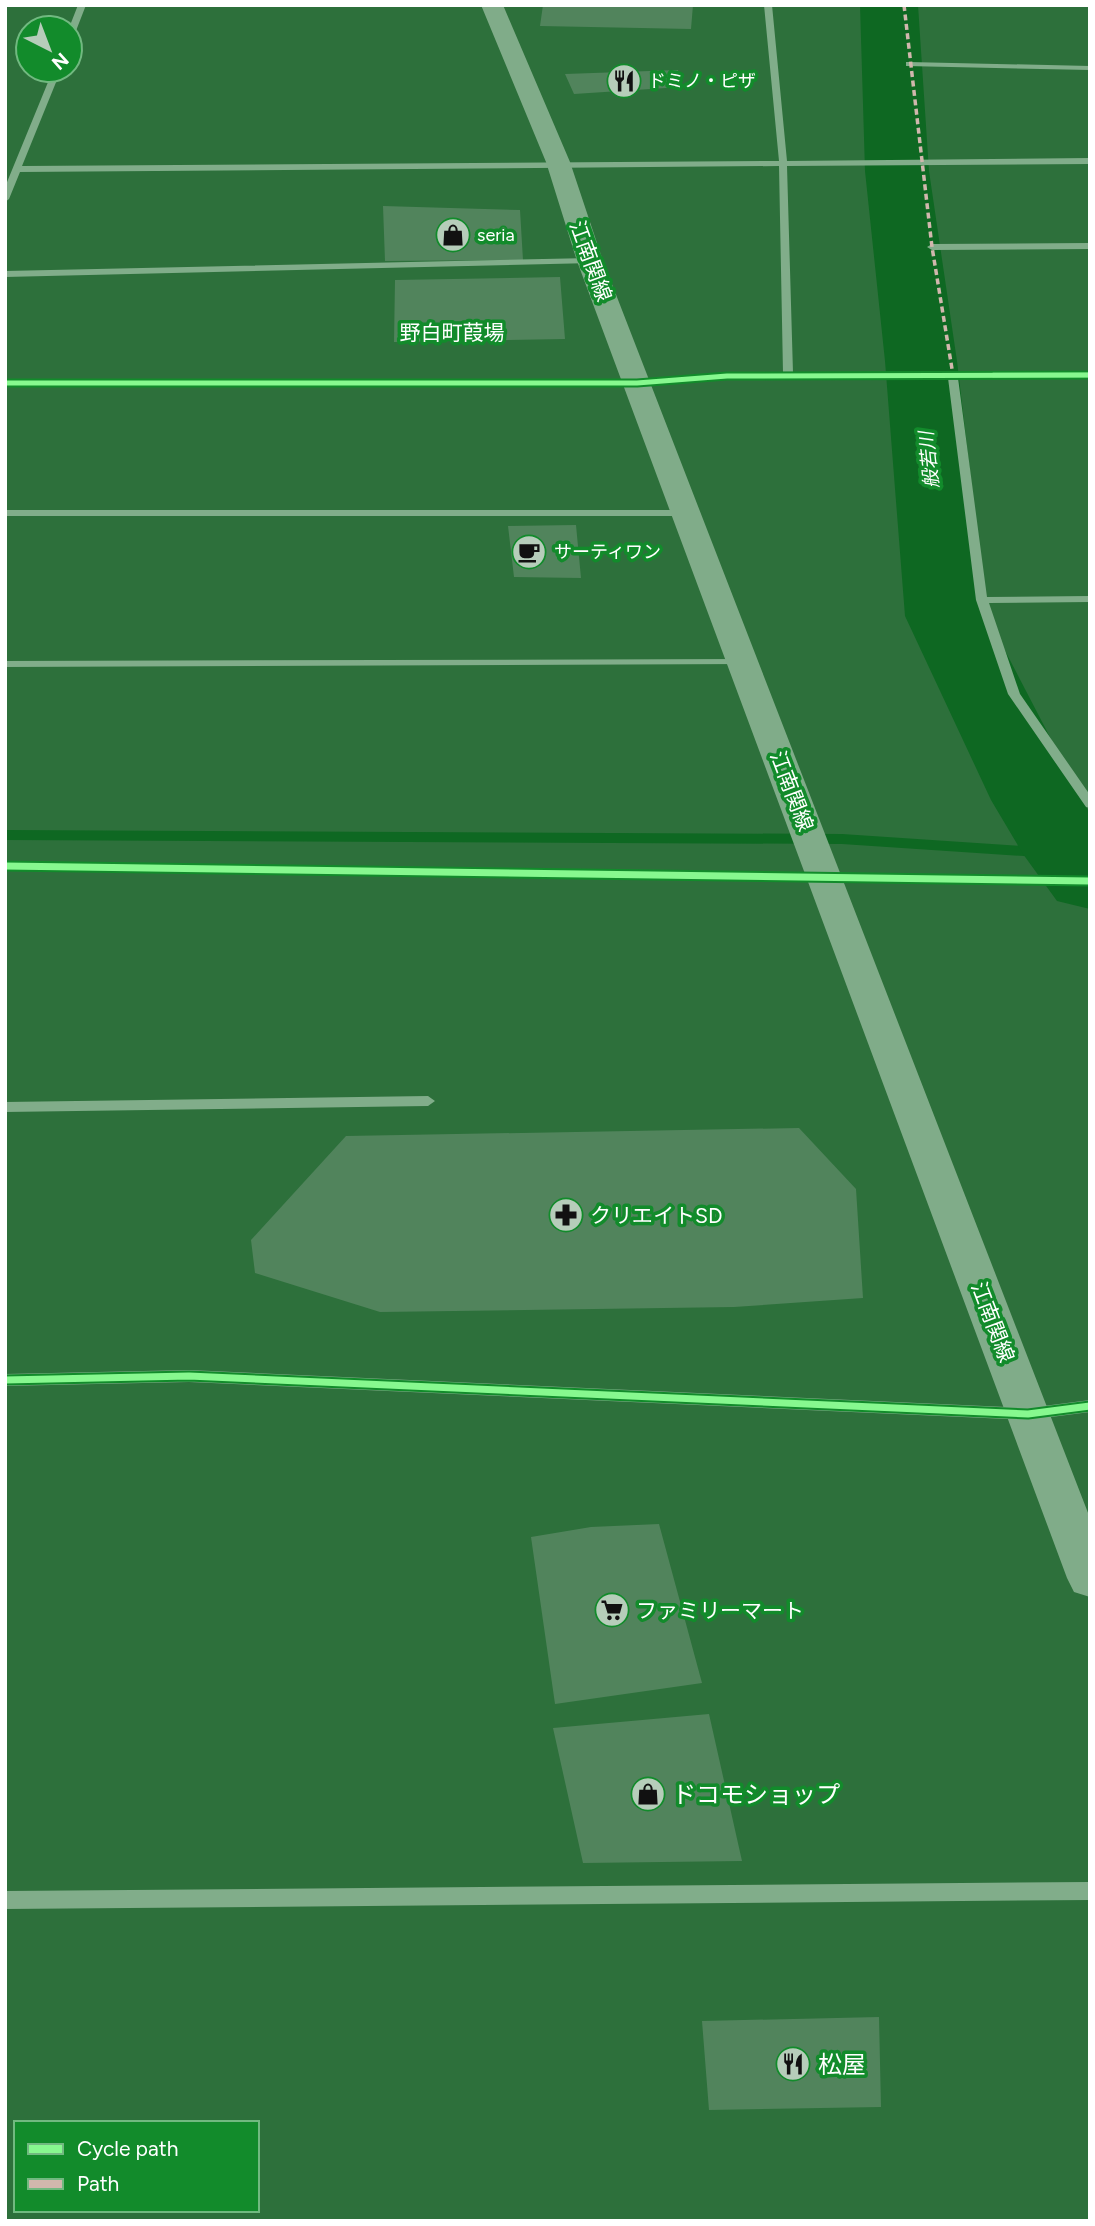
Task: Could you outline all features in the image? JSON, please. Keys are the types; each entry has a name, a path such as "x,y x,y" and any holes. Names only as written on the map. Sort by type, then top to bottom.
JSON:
{"main road":[{"name":"江南関線","path":"492,5 558,162 590,261 1090,1578"}],"street":[{"path":"768,5 783,161 788,376"},
{"path":"909,64 1090,68"},
{"path":"5,199 52,84"},
{"path":"19,169 558,162 1090,161"},
{"path":"932,247 1090,246"},
{"path":"5,274 590,261"},
{"path":"953,375 982,600 1014,694 1090,804"},
{"path":"5,383 637,383 727,376 1090,375"},
{"path":"5,513 687,513"},
{"path":"982,600 1090,599"},
{"path":"5,664 743,662"},
{"path":"5,866 1090,881"},
{"path":"5,1107 428,1101"},
{"path":"5,1380 189,1376 1028,1414 1090,1406"},
{"path":"5,1900 1090,1891"}],"building":[{"path":"543,5 693,5 691,29 540,26"},
{"name":"ドミノ・ピザ","path":"678,70 681,87 574,94 565,74"},
{"name":"seria","path":"383,206 520,210 523,260 385,261"},
{"path":"560,277 565,339 394,342 395,280"},
{"path":"576,525 581,578 514,577 508,526"},
{"name":"クリエイトSD","path":"799,1128 856,1189 863,1298 734,1307 380,1312 255,1273 251,1240 346,1136"},
{"name":"ファミリーマート","path":"659,1524 702,1683 555,1704 531,1537 591,1527"},
{"name":"ドコモショップ","path":"709,1714 742,1861 583,1863 553,1728"},
{"name":"松屋","path":"879,2017 881,2107 709,2110 702,2021"}],"waterway":[{"name":"般若川","path":"889,5 897,171 921,361 946,616 1036,800 1069,854 1090,879"},
{"path":"5,835 842,839 1069,854"}],"marked path":[{"path":"904,5 932,247 953,375"}],"cycle path":[{"path":"5,383 637,383 727,376 1090,375"},
{"path":"5,866 1090,881"},
{"path":"5,1380 189,1376 1028,1414 1090,1406"}],"place":[{"name":"ドミノ・ピザ","path":"624,81"},
{"name":"seria","path":"453,235"},
{"name":"サーティワン","path":"529,552"},
{"name":"クリエイトSD","path":"566,1215"},
{"name":"ファミリーマート","path":"612,1610"},
{"name":"ドコモショップ","path":"648,1794"},
{"name":"松屋","path":"793,2064"}],"district":[{"name":"野白町葭場","path":"452,332"}]}
